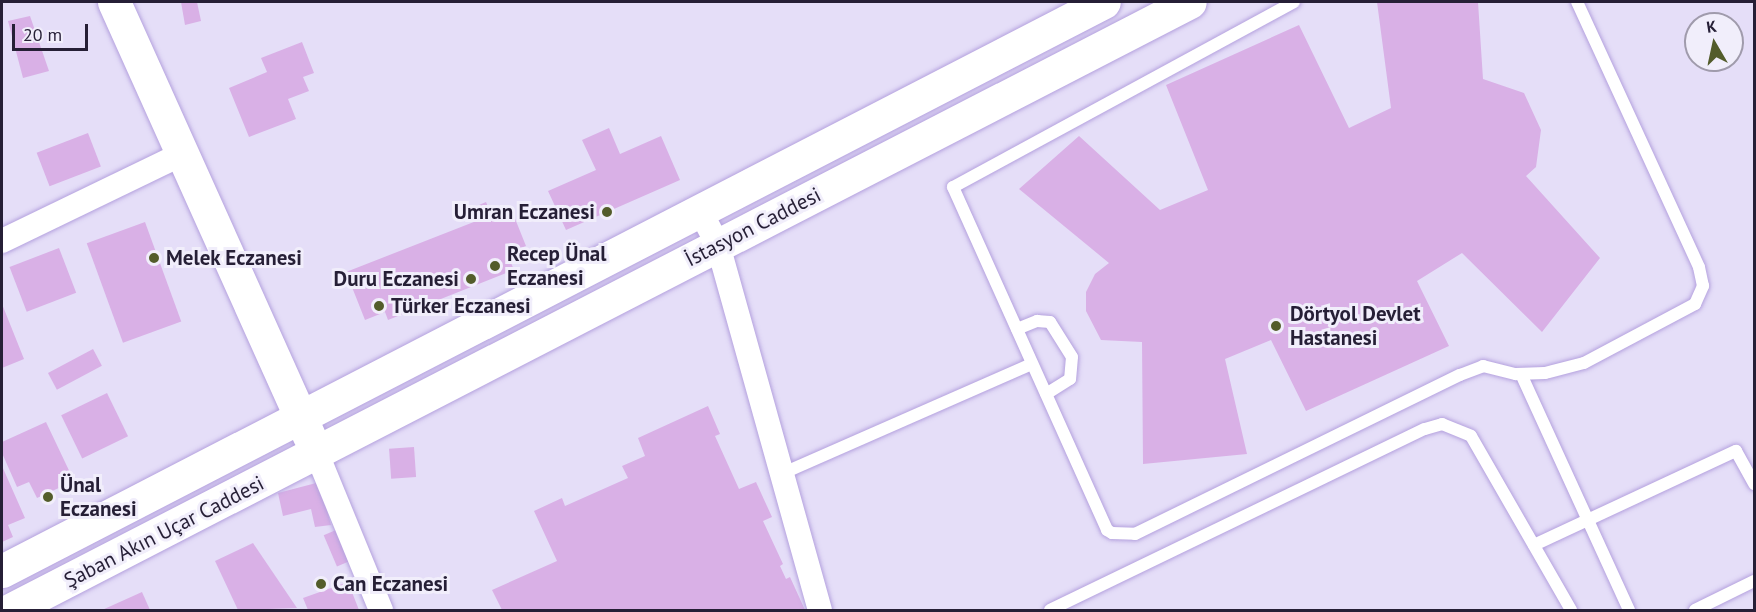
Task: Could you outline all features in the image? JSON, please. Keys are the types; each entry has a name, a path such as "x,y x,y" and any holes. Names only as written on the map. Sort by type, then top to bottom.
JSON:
{"main road":[{"path":"114,2 317,454"},
{"name":"İstasyon Caddesi","path":"301,417 1104,2"},
{"name":"İstasyon Caddesi","path":"317,454 1190,2"},
{"name":"Şaban Akın Uçar Caddesi","path":"2,571 301,417"},
{"name":"Şaban Akın Uçar Caddesi","path":"10,610 317,454"}],"street":[{"path":"2,241 182,154"},
{"path":"700,211 718,245 820,610"},
{"path":"317,454 381,610"}],"lane":[{"path":"1294,2 953,187 1107,530 1126,536 1482,366 1521,374 1545,373 1584,363 1687,310 1702,286 1699,267 1577,2"},
{"path":"1017,329 1038,321 1050,322 1072,357 1070,379 1046,394"},
{"path":"781,474 1032,364"},
{"path":"1521,374 1586,521 1629,610"},
{"path":"1050,610 1425,429 1442,424 1470,436 1571,610"},
{"path":"1534,545 1737,451 1755,484"},
{"path":"1695,610 1755,581"}],"building":[{"path":"181,2 197,2 201,21 185,25"},
{"path":"1377,2 1478,2 1483,79 1524,93 1541,130 1536,167 1526,176 1600,258 1542,332 1462,253 1417,281 1449,346 1306,411 1271,340 1225,359 1247,454 1143,464 1142,342 1101,340 1086,311 1086,292 1095,274 1109,263 1019,189 1079,136 1160,210 1208,190 1166,85 1299,25 1349,128 1391,108"},
{"path":"30,16 49,71 23,78 8,21"},
{"path":"302,42 314,73 303,77 309,91 288,99 296,119 249,137 229,88 267,72 261,58"},
{"path":"609,128 620,154 661,136 680,180 566,230 548,191 596,170 582,140"},
{"path":"88,133 101,167 50,186 37,153"},
{"path":"486,202 491,214 510,206 526,246 507,253 514,270 388,320 385,312 365,320 346,272 484,218 479,205"},
{"path":"145,222 181,322 123,343 87,243"},
{"path":"59,248 76,293 27,312 10,267"},
{"path":"2,304 24,359 2,368"},
{"path":"93,349 102,366 57,390 48,373"},
{"path":"107,393 128,436 82,458 61,415"},
{"path":"708,406 720,434 715,436 739,489 756,482 772,517 763,521 783,564 780,566 786,579 790,577 805,610 502,610 492,590 557,561 534,511 562,498 565,506 628,478 622,466 645,456 638,438"},
{"path":"46,422 74,481 37,498 29,482 17,487 2,453 2,442"},
{"path":"414,447 416,477 391,479 389,449"},
{"path":"2,466 25,518 8,525 13,537 2,542"},
{"path":"320,482 331,525 315,527 311,509 283,516 278,493"},
{"path":"343,527 356,558 337,567 324,535"},
{"path":"253,543 297,608 238,610 215,561"},
{"path":"348,582 359,610 308,610 303,598"},
{"path":"142,592 150,610 102,610"}],"place":[{"name":"Umran Eczanesi","path":"607,212"},
{"name":"Melek Eczanesi","path":"154,258"},
{"name":"Recep Ünal Eczanesi","path":"495,266"},
{"name":"Duru Eczanesi","path":"471,279"},
{"name":"Türker Eczanesi","path":"379,306"},
{"name":"Dörtyol Devlet Hastanesi","path":"1276,326"},
{"name":"Ünal Eczanesi","path":"48,497"},
{"name":"Can Eczanesi","path":"321,584"}]}
